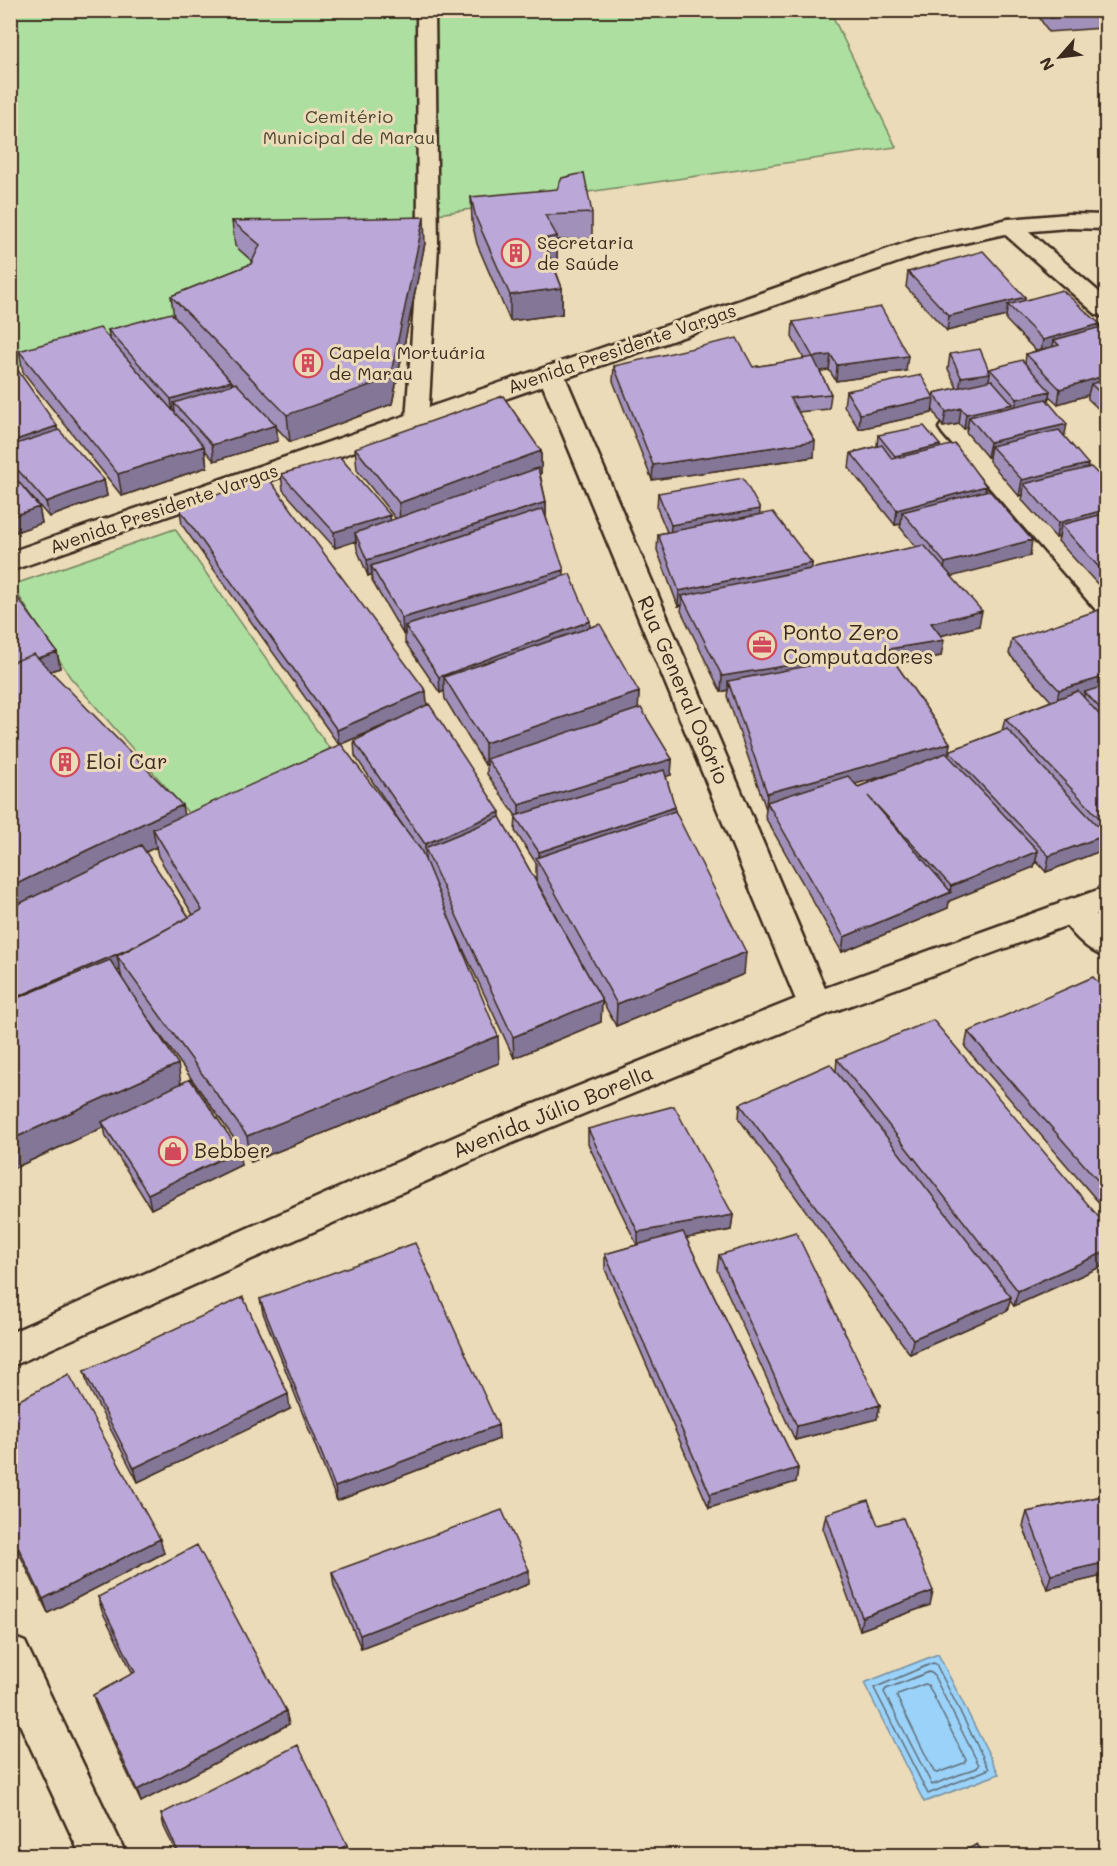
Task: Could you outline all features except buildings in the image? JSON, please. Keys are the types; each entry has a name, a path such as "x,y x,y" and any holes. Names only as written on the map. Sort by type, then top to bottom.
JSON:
{"street":[{"name":"Avenida Presidente Vargas","path":"10,562 926,244 1009,226 1068,221 1107,222"},
{"path":"1009,226 1107,310"},
{"name":"Rua General Osório","path":"551,374 815,1005"},
{"path":"952,428 1107,604"},
{"name":"Avenida Júlio Borella","path":"10,1351 492,1136 815,1005 1107,898"},
{"path":"1072,910 1107,945"},
{"path":"10,1656 105,1856"}],"lane":[{"path":"417,421 428,246 426,10"}],"green space":[{"name":"Cemitério Municipal de Marau","path":"11,11 830,11 896,147 424,216 425,243 236,246 262,271 175,322 11,368"},
{"path":"175,529 337,759 198,824 70,677 12,585"}],"water":[{"path":"938,1654 999,1774 924,1802 864,1683"}],"place":[{"name":"Secretaria de Saúde","path":"516,253"},
{"name":"Capela Mortuária de Marau","path":"308,363"},
{"name":"Ponto Zero Computadores","path":"762,645"},
{"name":"Eloi Car","path":"65,762"},
{"name":"Bebber","path":"173,1151"}]}
